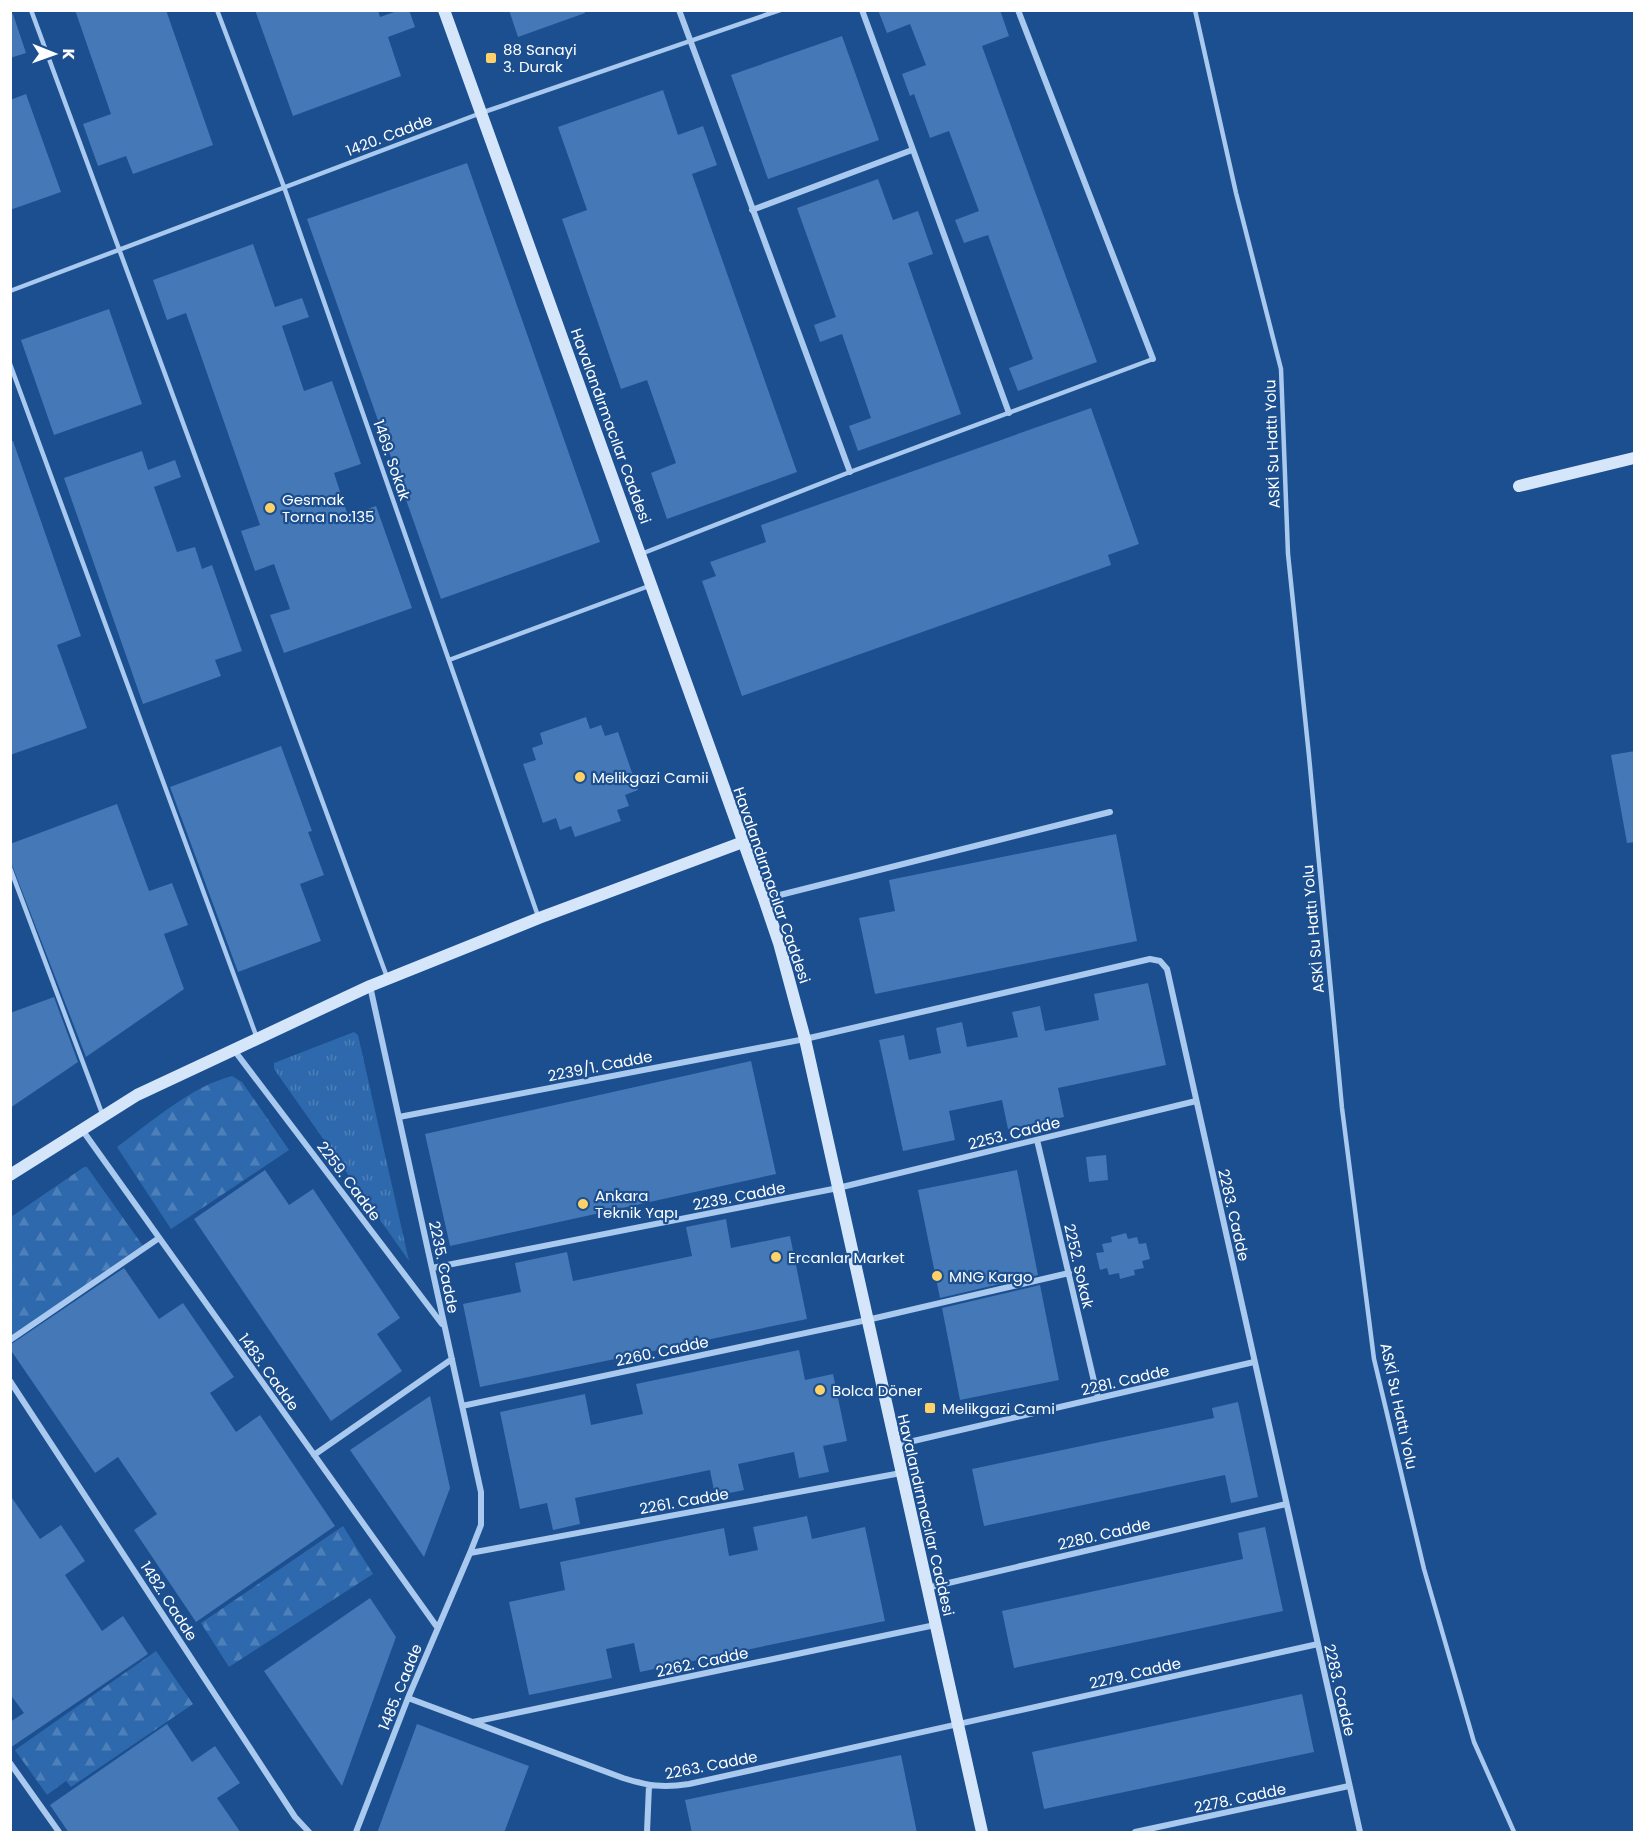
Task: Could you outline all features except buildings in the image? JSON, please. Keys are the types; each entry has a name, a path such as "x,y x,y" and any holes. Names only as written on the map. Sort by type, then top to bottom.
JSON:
{"street":[{"name":"Havalandırmacılar Caddesi","path":"444,10 779,944 805,1039 982,1833"},
{"path":"679,10 850,472"},
{"path":"862,10 1009,413"},
{"path":"1018,10 1153,359"},
{"path":"752,210 912,150"},
{"path":"1519,486 1635,458"},
{"path":"764,899 1110,812"},
{"path":"10,1175 137,1095 370,986 539,918 743,842"},
{"name":"2283. Cadde","path":"805,1039 1155,959 1167,969 1359,1833"},
{"name":"2235. Cadde","path":"370,986 482,1492 481,1525 471,1553"},
{"name":"2239/1. Cadde","path":"399,1117 805,1039"},
{"name":"2259. Cadde","path":"234,1050 445,1328"},
{"name":"2253. Cadde","path":"838,1188 1196,1101"},
{"name":"1483. Cadde","path":"83,1131 437,1627"},
{"name":"2252. Sokak","path":"1037,1140 1098,1398"},
{"name":"2239. Cadde","path":"432,1268 838,1188"},
{"path":"10,1340 159,1238"},
{"name":"2260. Cadde","path":"462,1406 867,1320 1069,1273"},
{"path":"314,1455 452,1359"},
{"name":"2281. Cadde","path":"896,1445 1254,1362"},
{"name":"1482. Cadde","path":"10,1380 295,1817 309,1833"},
{"name":"2261. Cadde","path":"471,1553 902,1473"},
{"name":"2280. Cadde","path":"927,1588 1286,1504"},
{"name":"1485. Cadde","path":"356,1833 437,1627 471,1553"},
{"name":"2262. Cadde","path":"473,1722 935,1625"},
{"name":"2279. Cadde","path":"958,1725 1318,1644"},
{"name":"2263. Cadde","path":"408,1698 612,1774 649,1786 666,1787 689,1784 958,1725"},
{"path":"10,1763 59,1833"},
{"path":"647,1833 649,1786"},
{"name":"2278. Cadde","path":"1135,1833 1349,1786"}],"lane":[{"path":"31,10 387,979"},
{"name":"1469. Sokak","path":"217,10 284,187 539,918"},
{"name":"1420. Cadde","path":"10,291 481,113 780,10"},
{"name":"ASKİ Su Hattı Yolu","path":"1195,10 1236,193 1281,369 1288,554 1341,1108 1374,1359 1424,1569 1474,1742 1514,1833"},
{"path":"641,554 850,472 1153,359"},
{"path":"10,364 258,1039"},
{"path":"449,660 652,585"},
{"path":"10,868 103,1117"}],"green space":[{"path":"354,1032 358,1035 409,1261 274,1069 274,1063"},
{"path":"232,1076 242,1082 289,1150 171,1229 117,1147 187,1096"},
{"path":"87,1167 143,1246 11,1337 11,1217"},
{"path":"343,1526 373,1574 229,1667 201,1623"},
{"path":"156,1651 193,1704 71,1787 66,1781 47,1795 15,1750"}],"place":[{"name":"88 Sanayi 3. Durak","path":"491,58"},
{"name":"Gesmak Torna no:135","path":"270,508"},
{"name":"Melikgazi Camii","path":"580,777"},
{"name":"Ankara Teknik Yapı","path":"583,1204"},
{"name":"Ercanlar Market","path":"776,1257"},
{"name":"MNG Kargo","path":"937,1276"},
{"name":"Bolca Döner","path":"820,1390"},
{"name":"Melikgazi Cami","path":"930,1408"}]}
